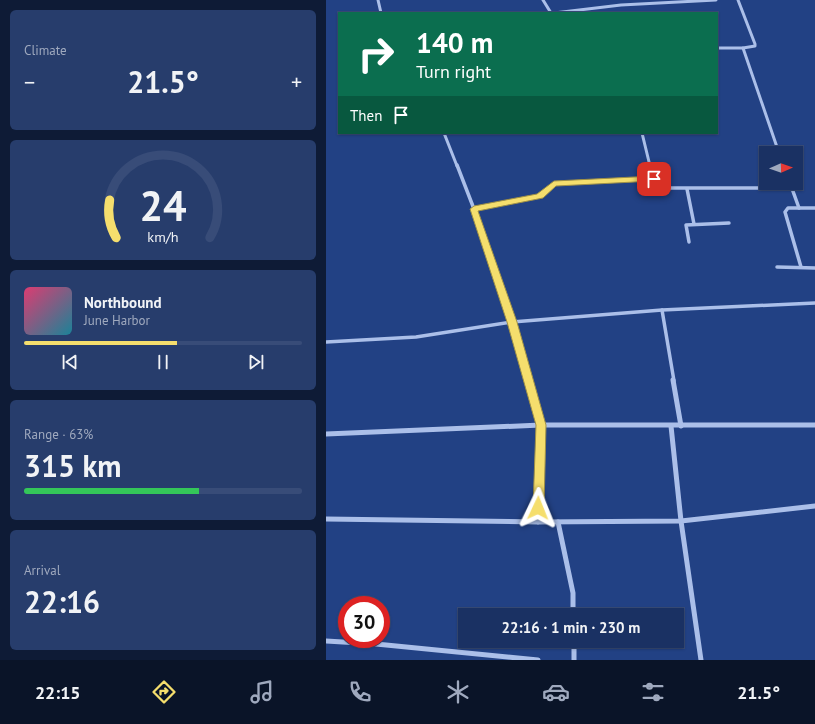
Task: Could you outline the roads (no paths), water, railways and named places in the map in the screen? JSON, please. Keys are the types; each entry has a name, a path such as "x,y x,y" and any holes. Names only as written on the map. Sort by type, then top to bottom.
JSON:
{"street":[{"path":"378,0 381,12"},
{"path":"543,0 551,12"},
{"path":"561,12 621,5 716,0"},
{"path":"718,48 752,48 755,46 738,0"},
{"path":"743,48 777,146"},
{"path":"444,134 474,209 512,322 541,425 538,522"},
{"path":"642,134 654,179 658,188 759,188"},
{"path":"474,209 540,196 554,184 654,179"},
{"path":"687,189 694,224"},
{"path":"793,190 799,208"},
{"path":"801,268 785,212 788,208 815,208"},
{"path":"689,242 686,225 729,223"},
{"path":"777,267 815,268"},
{"path":"326,342 416,337 512,322 662,310 815,303"},
{"path":"662,310 681,426"},
{"path":"326,434 541,425 815,425"},
{"path":"671,426 681,521 701,660"},
{"path":"326,519 538,522 681,521 815,506"},
{"path":"558,522 573,593 574,608"},
{"path":"326,641 376,644 538,660"},
{"path":"574,648 574,660"}]}
